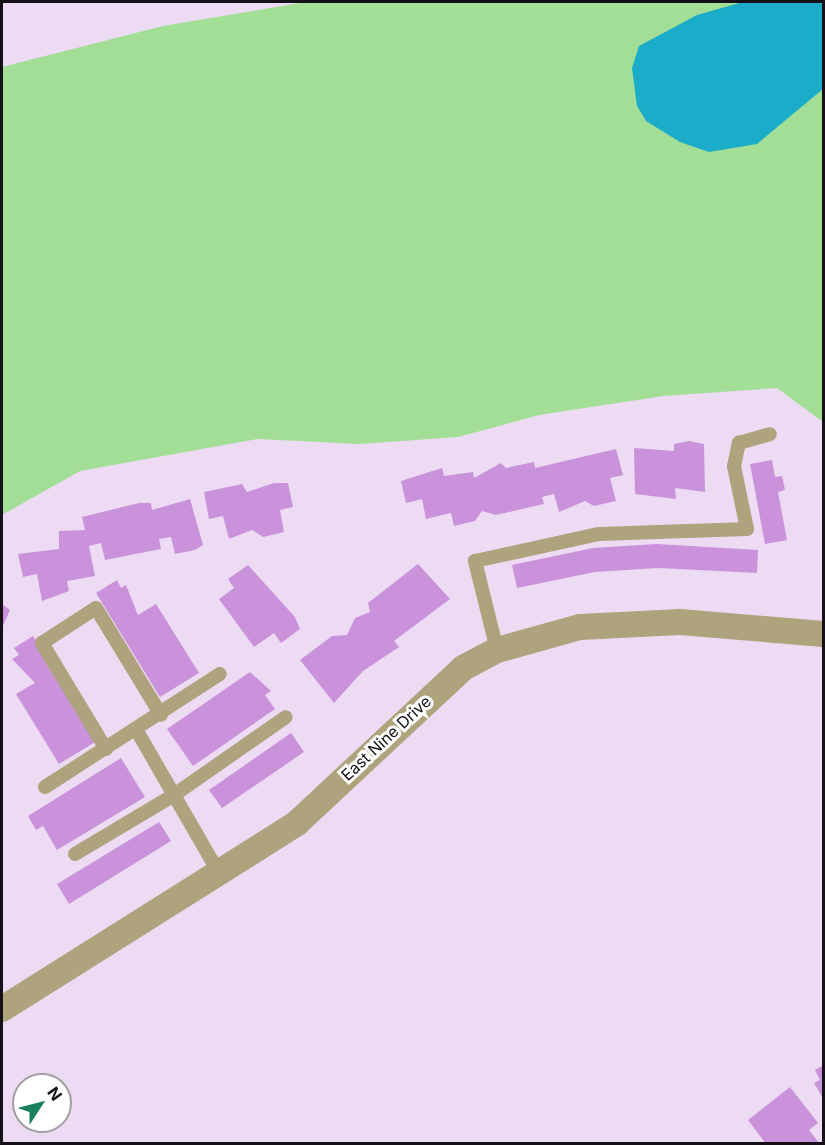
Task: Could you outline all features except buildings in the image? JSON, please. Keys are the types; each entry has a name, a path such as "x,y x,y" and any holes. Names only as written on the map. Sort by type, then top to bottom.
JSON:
{"street":[{"name":"East Nine Drive","path":"2,1009 220,875 297,823 463,668 497,650 580,627 680,622 824,634"}],"lane":[{"path":"497,650 475,561 599,534 747,528 734,466 739,443 770,434"},
{"path":"106,749 42,643 96,608 160,716"},
{"path":"45,787 137,731 220,674"},
{"path":"75,854 174,795 286,717"},
{"path":"137,731 220,875"}],"green space":[{"path":"306,2 823,2 823,422 777,388 663,396 539,415 458,437 359,444 258,439 80,471 2,515 2,67 163,26"}],"water":[{"path":"743,2 823,2 823,89 757,144 709,152 680,142 646,121 637,106 632,68 639,46 697,15"}]}
